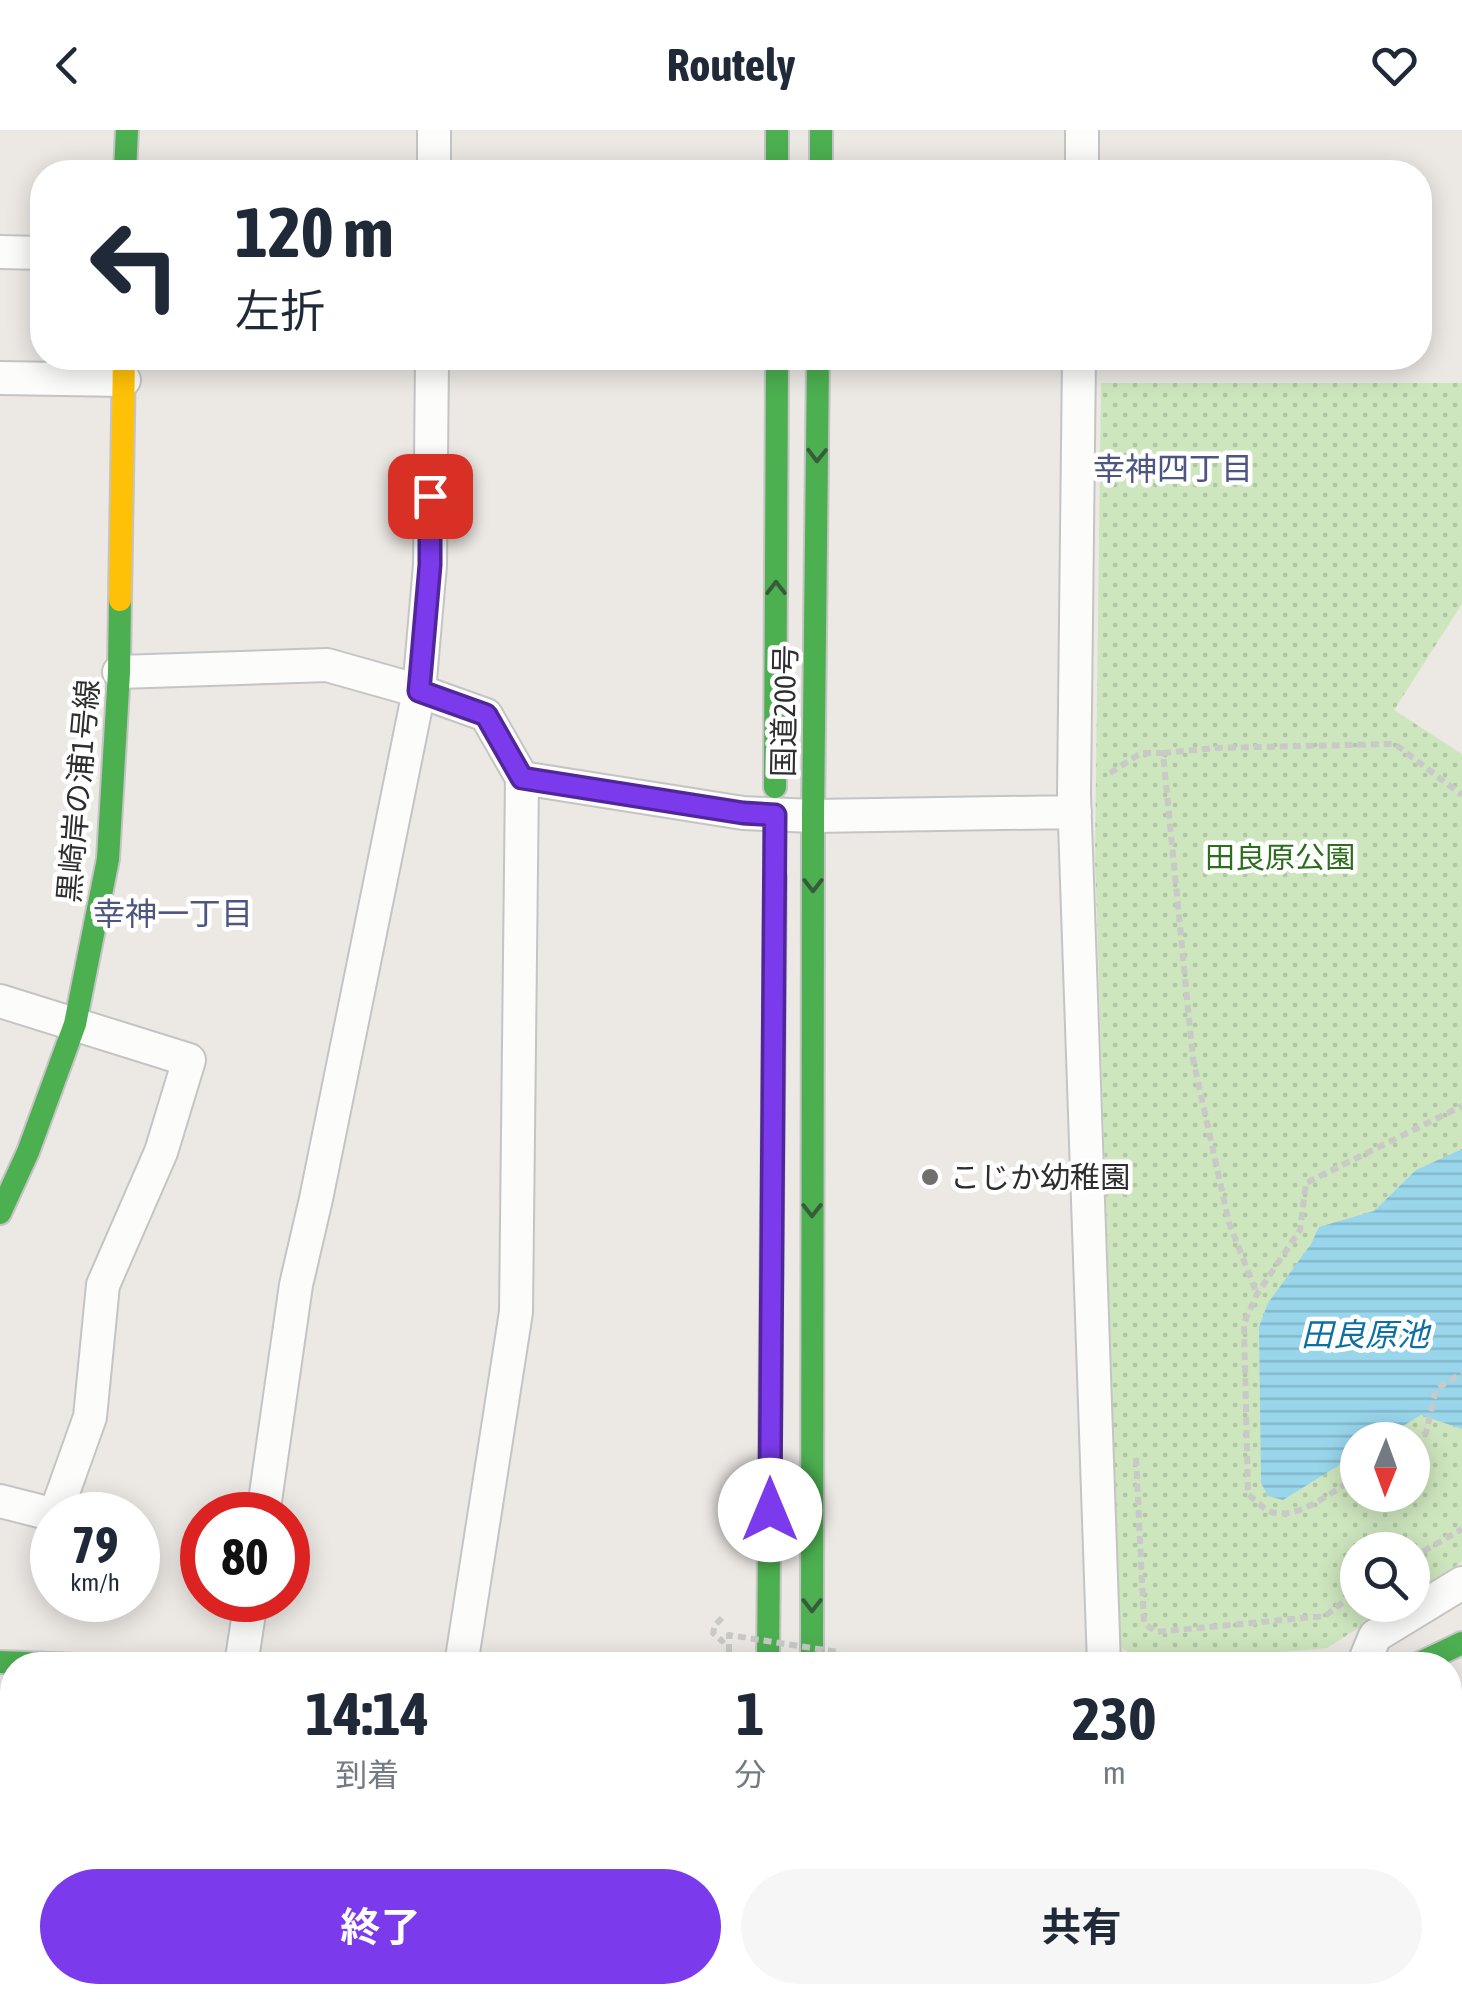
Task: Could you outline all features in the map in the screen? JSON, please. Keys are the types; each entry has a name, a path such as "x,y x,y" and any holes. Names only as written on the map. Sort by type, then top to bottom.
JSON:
{"main road":[{"path":"125,160 126,130"},
{"path":"777,160 778,130"},
{"path":"820,160 821,130"},
{"name":"黒崎岸の浦1号線","path":"0,1212 28,1152 75,1024 108,859 120,672 124,370"},
{"name":"国道200号","path":"768,1652 777,370"},
{"name":"国道200号","path":"812,1652 818,370"}],"street":[{"path":"434,130 434,160"},
{"path":"1082,130 1082,160"},
{"path":"0,252 30,253"},
{"path":"0,378 110,370"},
{"path":"267,1492 296,1285 419,691 430,565 432,370"},
{"path":"1080,370 1075,803 1104,1652"},
{"path":"120,672 328,665 486,715 522,778 516,1312 463,1652"},
{"path":"522,778 743,813 775,834 813,816 1075,803"},
{"path":"0,1002 190,1060 161,1152 104,1285 90,1417 55,1515 0,1501"},
{"path":"1368,1652 1375,1636 1462,1583"},
{"path":"243,1652 248,1622"}],"path":[{"path":"1075,803 1141,754 1214,748 1395,744 1462,795"},
{"path":"1163,752 1192,1059 1230,1223 1258,1294"},
{"path":"1340,1487 1306,1508 1287,1514 1270,1512 1248,1494 1244,1322 1300,1230 1306,1183 1462,1106"},
{"path":"1429,1422 1436,1388 1462,1373"},
{"path":"1135,1445 1144,1623 1156,1632 1325,1616 1340,1605"},
{"path":"1430,1548 1462,1529"},
{"path":"729,1652 729,1635 838,1652"}],"green space":[{"name":"田良原公園","path":"1101,383 1462,383 1462,604 1394,710 1462,754 1462,1562 1430,1582 1430,1532 1340,1532 1340,1622 1368,1622 1327,1648 1281,1652 1127,1652 1120,1646 1095,858"}],"water":[{"name":"田良原池","path":"1462,1149 1462,1429 1421,1415 1410,1422 1340,1422 1340,1465 1283,1500 1268,1496 1261,1483 1259,1327 1268,1303 1319,1227 1374,1211 1416,1170"}],"traffic: fast":[{"path":"126,160 127,130"},
{"path":"777,130 777,160"},
{"path":"821,130 821,160"},
{"path":"775,787 777,370"},
{"path":"812,1652 818,370"},
{"path":"0,1213 28,1152 75,1024 108,859 120,600"},
{"path":"768,1652 775,878"},
{"path":"1443,1652 1462,1643"}],"traffic: slow":[{"path":"120,600 124,370"}],"place":[{"name":"こじか幼稚園","path":"930,1177"}],"district":[{"name":"幸神四丁目","path":"1173,468"},
{"name":"幸神一丁目","path":"173,913"}],"route":[{"path":"430,496 430,565 419,691 486,715 522,778 775,815 770,1510"}]}
